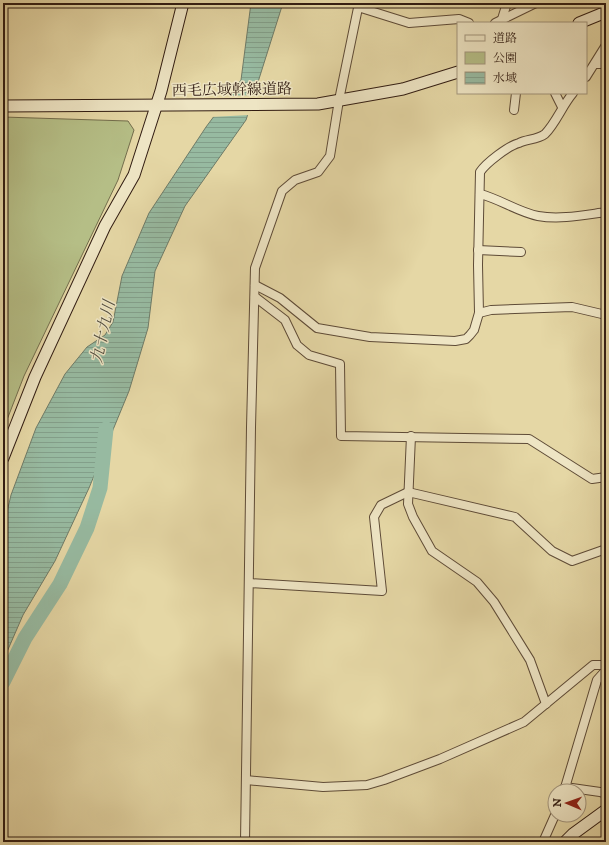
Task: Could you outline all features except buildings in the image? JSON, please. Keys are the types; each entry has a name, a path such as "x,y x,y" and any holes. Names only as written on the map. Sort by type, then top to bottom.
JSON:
{"street":[{"path":"3,458 35,377 105,226 134,175 156,106 183,3"},
{"path":"498,21 507,3"},
{"path":"498,21 536,3"},
{"path":"245,842 251,427 255,268 282,191 295,180 318,172 330,156 339,100 359,5 409,23 459,19 466,22"},
{"path":"581,22 606,12"},
{"path":"587,76 606,45"},
{"path":"595,64 603,64 606,59"},
{"name":"西毛広域幹線道路","path":"3,106 318,104 403,89 457,72"},
{"path":"514,110 516,94"},
{"path":"556,94 562,107"},
{"path":"255,285 280,298 317,328 370,337 455,341 466,339 474,330 479,313 478,250 480,172 484,166 519,142 530,141 544,135 554,123 562,107 572,94"},
{"path":"480,194 494,198 520,210 538,216 556,218 606,212"},
{"path":"478,250 521,252"},
{"path":"255,297 285,320 297,346 309,355 340,364 341,436 529,439 592,479 606,477"},
{"path":"479,313 491,310 572,307 606,315"},
{"path":"411,436 408,504 413,517 432,551 477,582 494,602 530,660 546,704"},
{"path":"249,583 382,591 374,517 381,505 408,492 516,517 552,551 572,560 606,549"},
{"path":"246,780 323,787 367,785 433,762 524,722 593,665 606,666"},
{"path":"566,783 597,680 606,670"},
{"path":"587,791 606,794"},
{"path":"565,842 573,834 606,810"},
{"path":"543,842 551,823"}],"green space":[{"path":"3,117 128,121 134,130 118,180 24,376 3,430"}],"water":[{"path":"251,3 283,3 246,120 185,206 155,271 148,328 129,391 89,488 55,561 23,615 3,661 3,529 11,495 36,428 65,374 87,347 105,335 113,322 122,276 149,213 206,127 241,80"}],"pier":[{"path":"256,95 250,115 211,117 227,96"}],"waterway":[{"name":"九十九川","path":"3,682 25,638 60,584 87,528 100,488 106,429"}]}
